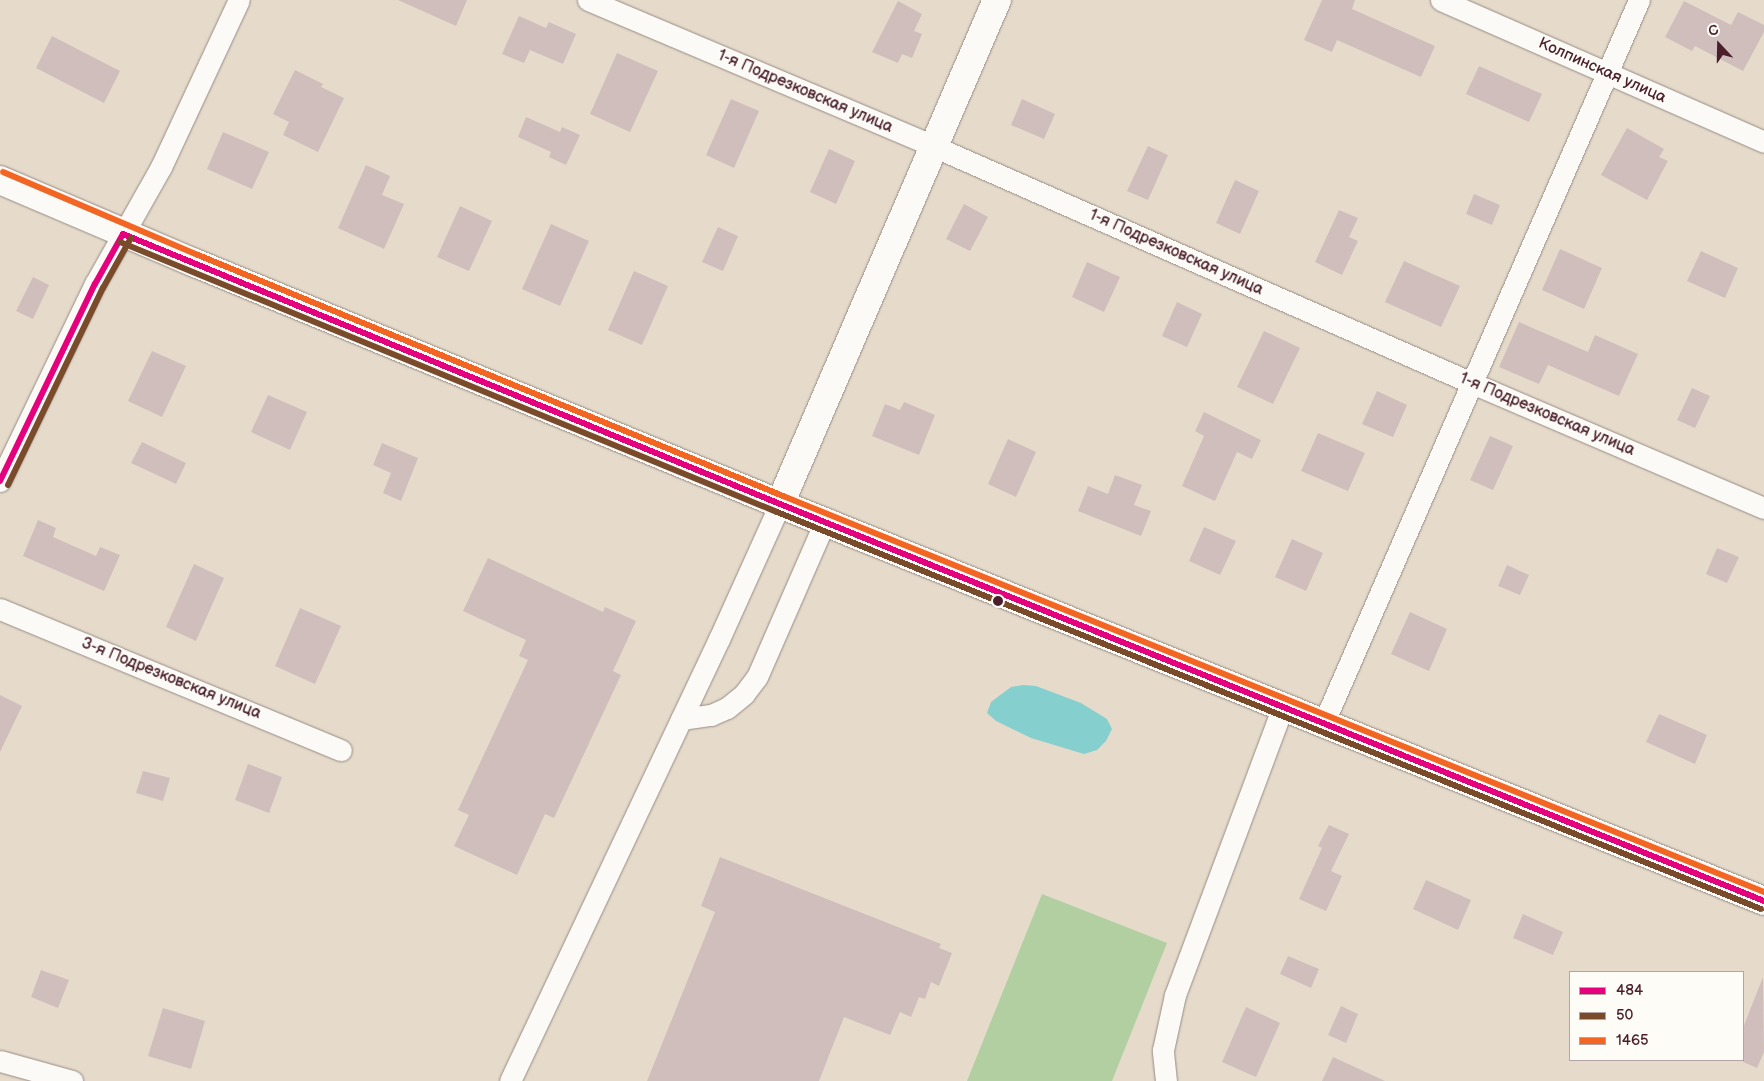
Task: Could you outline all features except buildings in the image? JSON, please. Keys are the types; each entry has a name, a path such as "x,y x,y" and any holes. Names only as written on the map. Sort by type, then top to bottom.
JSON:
{"street":[{"path":"0,481 95,284 161,167 239,0"},
{"name":"1-я Подрезковская улица","path":"588,0 933,146 1472,383 1764,508"},
{"path":"510,1081 780,504 933,146 998,0"},
{"name":"Колпинская улица","path":"1441,0 1764,142"},
{"path":"1324,722 1639,0"},
{"path":"0,180 123,234 780,504 1764,901"},
{"path":"681,719 711,715 726,708 744,694 757,677 825,521"},
{"name":"3-я Подрезковская улица","path":"0,608 341,750"},
{"path":"1166,1081 1163,1050 1176,995 1283,706"},
{"path":"0,1061 72,1081"}],"green space":[{"path":"1042,894 1167,943 1112,1081 967,1081"}],"water":[{"path":"1023,685 1036,686 1081,703 1107,719 1112,729 1106,741 1097,750 1084,754 1031,738 996,721 987,713 991,702 1011,687"}],"transit line":[{"name":"1465","path":"3,172 198,255 783,496 1764,892"},
{"name":"484","path":"123,234 780,504 1764,901"},
{"name":"484","path":"0,481 95,284 123,234"},
{"name":"50","path":"8,485 103,288 131,238"},
{"name":"50","path":"120,242 777,512 1761,909"}]}
